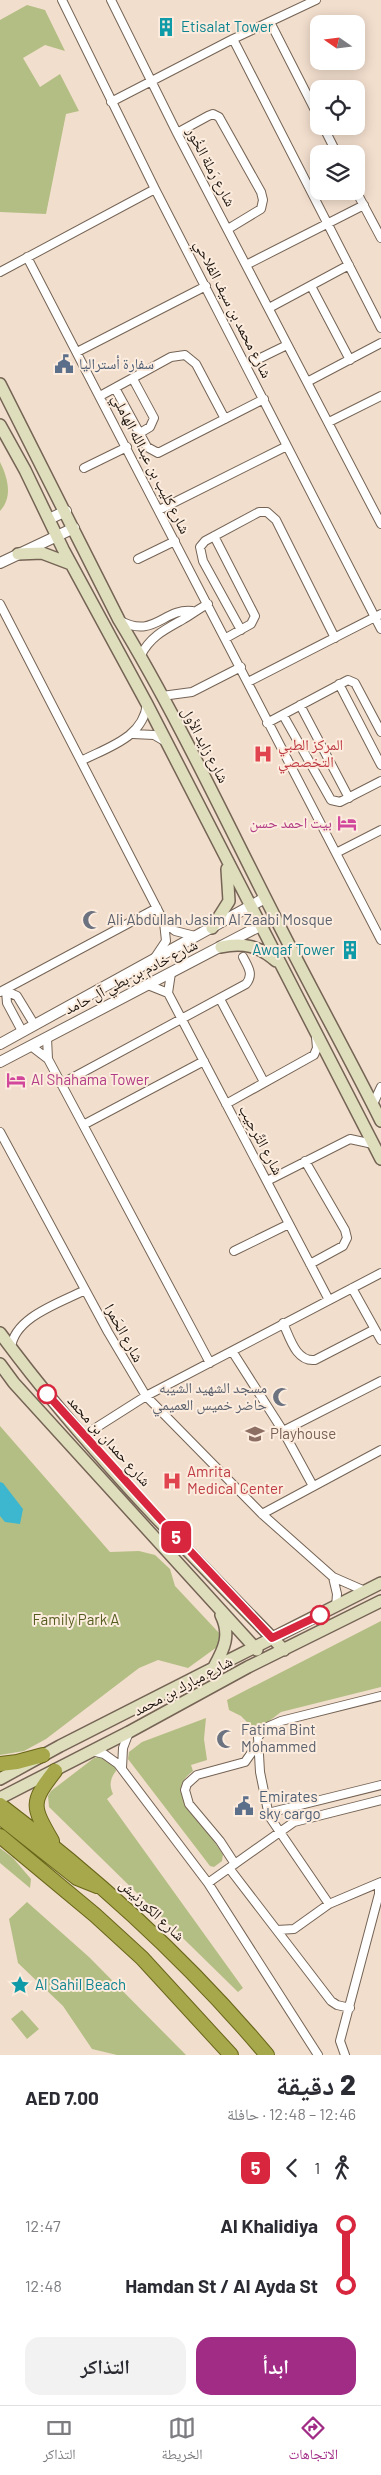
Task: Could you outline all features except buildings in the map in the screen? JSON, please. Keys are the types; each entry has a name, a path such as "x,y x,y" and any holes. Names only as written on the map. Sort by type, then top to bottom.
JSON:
{"highway":[{"path":"0,1764 18,1762 44,1755"},
{"path":"55,1770 40,1790 36,1806 39,1817 55,1846"},
{"name":"شارع الكورنيش","path":"0,1805 55,1846 102,1886 189,1967 267,2055"},
{"path":"0,1816 77,1878 88,1884 102,1886"},
{"path":"0,1836 95,1915 142,1958 231,2055"}],"main road":[{"name":"شارع زايد الأول","path":"0,384 66,511 119,620 162,696 381,1121"},
{"path":"0,425 71,564 147,704 381,1159"},
{"path":"18,554 42,553 71,564"},
{"path":"212,928 229,901 226,860"},
{"path":"221,948 238,944 251,946 266,953 281,966"},
{"name":"شارع حمدان بن محمد","path":"0,1333 83,1436 284,1650"},
{"path":"0,1364 14,1383 265,1659"},
{"name":"شارع مبارك بن محمد","path":"0,1779 254,1646 336,1607 381,1583"},
{"name":"شارع مبارك بن محمد","path":"0,1798 265,1659 381,1601"},
{"path":"214,1667 225,1647 227,1635 219,1608"}],"street":[{"name":"شارع محمد بن سيف الفلاحي","path":"62,0 111,102 287,446 378,615 381,629"},
{"name":"شارع رَملة الخُور","path":"112,0 177,133 381,524"},
{"path":"111,102 233,39 316,0"},
{"path":"270,22 310,100"},
{"path":"233,39 381,328"},
{"path":"177,133 208,116 219,117 261,192 263,200 261,209 228,229"},
{"path":"0,272 155,189"},
{"path":"361,200 381,238"},
{"path":"246,265 364,205"},
{"name":"شارع كليب بن عبدالله الهاملي","path":"27,257 381,940"},
{"path":"269,308 349,265"},
{"path":"77,352 206,286"},
{"path":"311,286 350,360"},
{"path":"307,382 381,343"},
{"path":"246,365 287,345"},
{"path":"100,396 175,355 185,355 196,364 226,419"},
{"path":"133,379 154,418 150,427 140,434"},
{"path":"115,388 149,450 158,453 264,399"},
{"path":"329,422 381,396"},
{"path":"159,510 287,446"},
{"path":"84,468 126,447"},
{"path":"49,519 66,511"},
{"path":"241,630 200,554 201,545 214,536 260,512 271,514 334,638"},
{"path":"0,563 74,528"},
{"path":"214,536 255,612 253,622 226,638"},
{"path":"138,558 175,541"},
{"path":"0,604 4,619 81,761 164,922 166,941 156,958"},
{"path":"141,656 153,638 192,611 208,604"},
{"path":"119,620 136,627 149,627 180,612 192,611"},
{"path":"248,682 378,615"},
{"path":"162,696 192,692 241,667"},
{"path":"267,722 348,680 355,683 381,732"},
{"path":"341,683 381,766"},
{"path":"81,761 133,734 143,721 147,704"},
{"path":"300,705 347,799"},
{"path":"283,715 327,797 336,802 347,799 381,781"},
{"path":"133,734 154,735 166,742"},
{"path":"336,853 381,830"},
{"name":"شارع خادم بن بطي آل حامد","path":"0,1044 266,898"},
{"path":"0,992 157,908"},
{"name":"شارع خادم بن بطي آل حامد","path":"0,1062 221,948 275,918"},
{"path":"164,922 175,931 196,936"},
{"path":"62,1084 182,1020 249,981 250,972 243,958"},
{"path":"148,985 168,992 171,973"},
{"path":"22,1031 7,1003 6,992 17,996 34,1024"},
{"name":"شارع التَّرحِيب","path":"168,992 329,1300"},
{"path":"220,999 264,1082"},
{"path":"226,1104 314,1055 317,1048 316,1035"},
{"path":"47,1038 48,1059"},
{"path":"31,1046 48,1059 85,1124 210,1363"},
{"path":"85,1124 204,1061"},
{"path":"372,1104 381,1087"},
{"name":"شارع الحَمرا","path":"0,1132 85,1290 146,1396 262,1514 333,1577 365,1591"},
{"path":"267,1181 350,1139 373,1144"},
{"path":"305,1161 345,1230 347,1238 343,1246 310,1264"},
{"path":"234,1251 289,1224"},
{"path":"83,1436 146,1396 381,1273"},
{"path":"352,1288 381,1340"},
{"path":"11,1348 15,1333 23,1323 85,1290"},
{"path":"283,1323 300,1356 310,1361 374,1329"},
{"path":"232,1351 283,1431 313,1486"},
{"path":"283,1431 381,1381"},
{"path":"262,1514 381,1450"},
{"path":"333,1577 337,1594 336,1607"},
{"path":"329,1904 268,1813 257,1745 260,1733 274,1724 381,1696"},
{"path":"122,1768 123,1748 129,1732"},
{"path":"245,1762 257,1745"},
{"path":"92,1751 109,1757 122,1768 208,1883 318,2055"},
{"path":"260,1772 254,1765 245,1762 197,1775 187,1784 185,1790 189,1804 220,1841 232,1866 277,1930 331,2001 337,2006 350,2008"},
{"path":"268,1813 381,1785"},
{"path":"208,1883 301,1819 381,1800"},
{"path":"277,1930 294,1929 329,1904 380,1882 379,1897 340,2041 345,2055"},
{"path":"288,1945 294,1929"}],"green space":[{"path":"27,5 45,10 65,51 45,45 23,58 40,87 60,74 79,111 66,114 46,214 0,212 0,20"},
{"path":"0,462 7,481 8,494 7,500 0,511"},
{"name":"Family Park A","path":"0,1426 110,1552 139,1551 155,1555 170,1569 175,1586 220,1634 217,1647 188,1668 158,1660 139,1668 46,1739 24,1751 0,1755"},
{"path":"381,1621 381,1687 281,1712 256,1731 241,1716 229,1710 227,1700"},
{"path":"206,1718 204,1739 207,1760 191,1765 193,1771 184,1780 182,1791 184,1799 223,1854 222,1861 214,1867 210,1866 128,1759 129,1752 142,1742"},
{"path":"101,1756 115,1766 116,1771 111,1782 113,1794 107,1799 243,1988 238,1992 49,1807 48,1796 51,1791 94,1758"},
{"path":"0,1848 13,1858 31,1879 30,1888 0,1863"},
{"path":"27,1902 89,1957 186,2055 117,2055 92,2049 63,2006 18,1963 9,1919"},
{"path":"22,2010 39,2029 27,2039 11,2019"}],"water":[{"path":"0,1482 3,1483 23,1509 20,1524 5,1522 0,1516"}],"bus line":[{"name":"5","path":"47,1394 83,1436 272,1638 320,1615"}],"place":[{"name":"Etisalat Tower","path":"166,27"},
{"name":"سفارة أستراليا","path":"64,364"},
{"name":"المركز الطبي التخصصي","path":"263,754"},
{"name":"بيت احمد حسن","path":"347,823"},
{"name":"Ali Abdullah Jasim Al Zaabi Mosque","path":"92,920"},
{"name":"Awqaf Tower","path":"350,950"},
{"name":"Al Shahama Tower","path":"16,1080"},
{"name":"مسجد الشهيد الشيبه حاضر خميس العميمي","path":"282,1397"},
{"name":"Playhouse","path":"255,1434"},
{"name":"Amrita Medical Center","path":"172,1481"},
{"name":"Fatima Bint Mohammed","path":"226,1739"},
{"name":"Emirates sky cargo","path":"244,1806"},
{"name":"Al Sahil Beach","path":"20,1985"}]}
